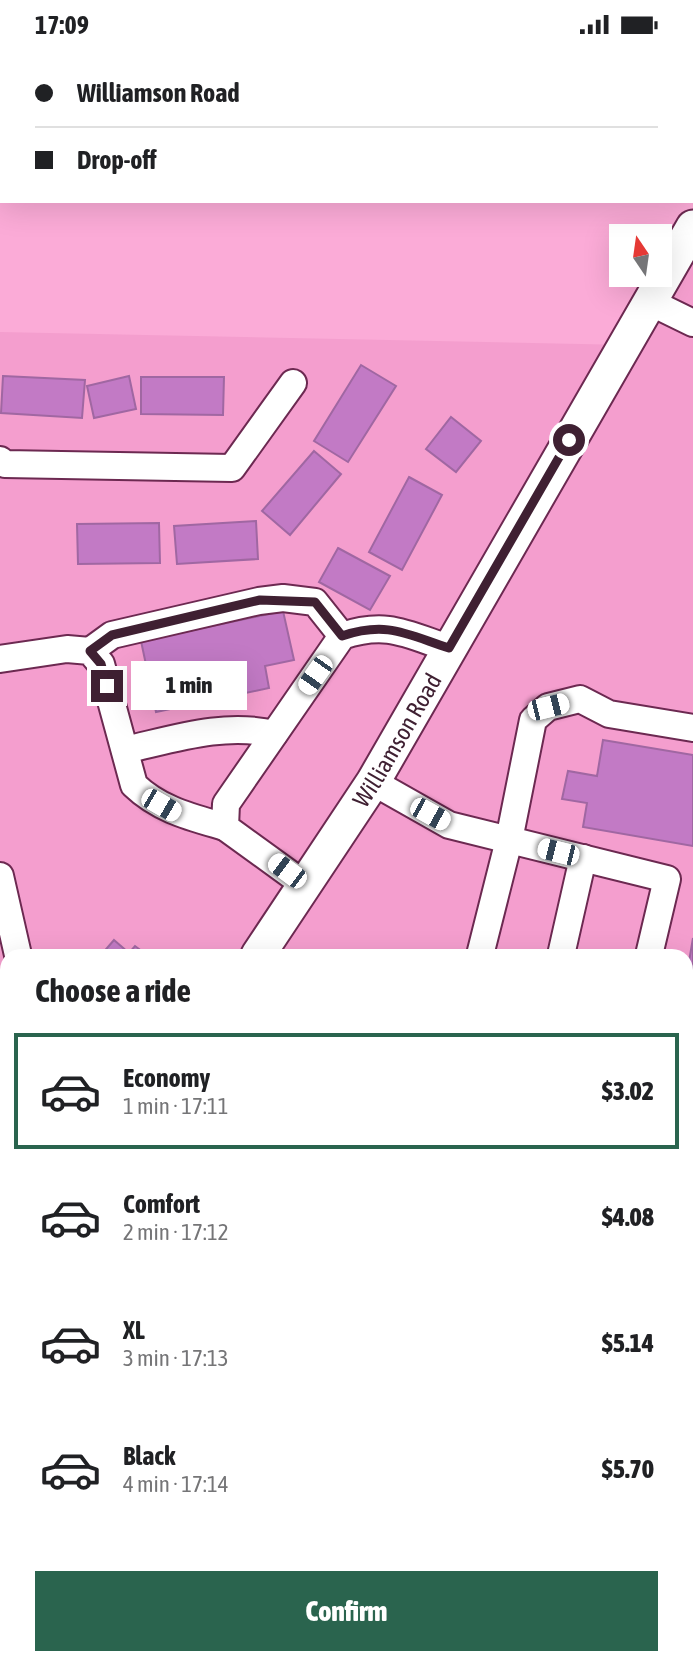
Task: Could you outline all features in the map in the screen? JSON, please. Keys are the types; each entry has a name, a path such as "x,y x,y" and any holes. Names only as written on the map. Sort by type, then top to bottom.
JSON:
{"main road":[{"name":"Williamson Road","path":"262,949 373,782 693,227"}],"street":[{"path":"650,302 693,323"},
{"path":"0,460 5,464 232,468 293,383"},
{"path":"0,659 67,649 90,651 112,635 260,600 315,602 342,636"},
{"path":"225,827 226,804 342,636 367,627 393,629 449,648"},
{"path":"90,651 101,664 134,785 148,798 174,812 225,827 305,885"},
{"path":"482,949 509,840 533,720 548,707 580,699 609,714 693,728"},
{"path":"125,750 227,728 251,728 274,734"},
{"path":"373,782 449,825 667,879 650,949"},
{"path":"562,949 583,858"},
{"path":"0,876 17,949"}],"shaded area":[{"path":"693,242 693,949 0,949 0,332 629,345 665,287 672,287 672,276"}],"building":[{"path":"361,365 396,386 348,462 314,441"},
{"path":"3,376 85,380 82,418 1,413"},
{"path":"129,376 136,409 94,418 87,386"},
{"path":"141,377 224,377 223,415 141,414"},
{"path":"451,417 481,441 456,472 426,449"},
{"path":"314,451 341,474 290,535 262,511"},
{"path":"409,477 442,495 402,570 369,552"},
{"path":"256,521 258,559 177,564 174,526"},
{"path":"159,523 160,563 78,564 77,524"},
{"path":"338,548 390,576 370,610 319,582"},
{"path":"283,611 294,660 265,666 269,688 156,712 141,641"},
{"path":"603,740 693,755 693,846 583,827 587,803 562,799 568,771 597,776"},
{"path":"114,940 124,949 106,949"}],"route":[{"path":"107,686 101,664 90,651 112,635 260,600 315,602 342,636 367,627 393,629 449,648 569,440"}]}
